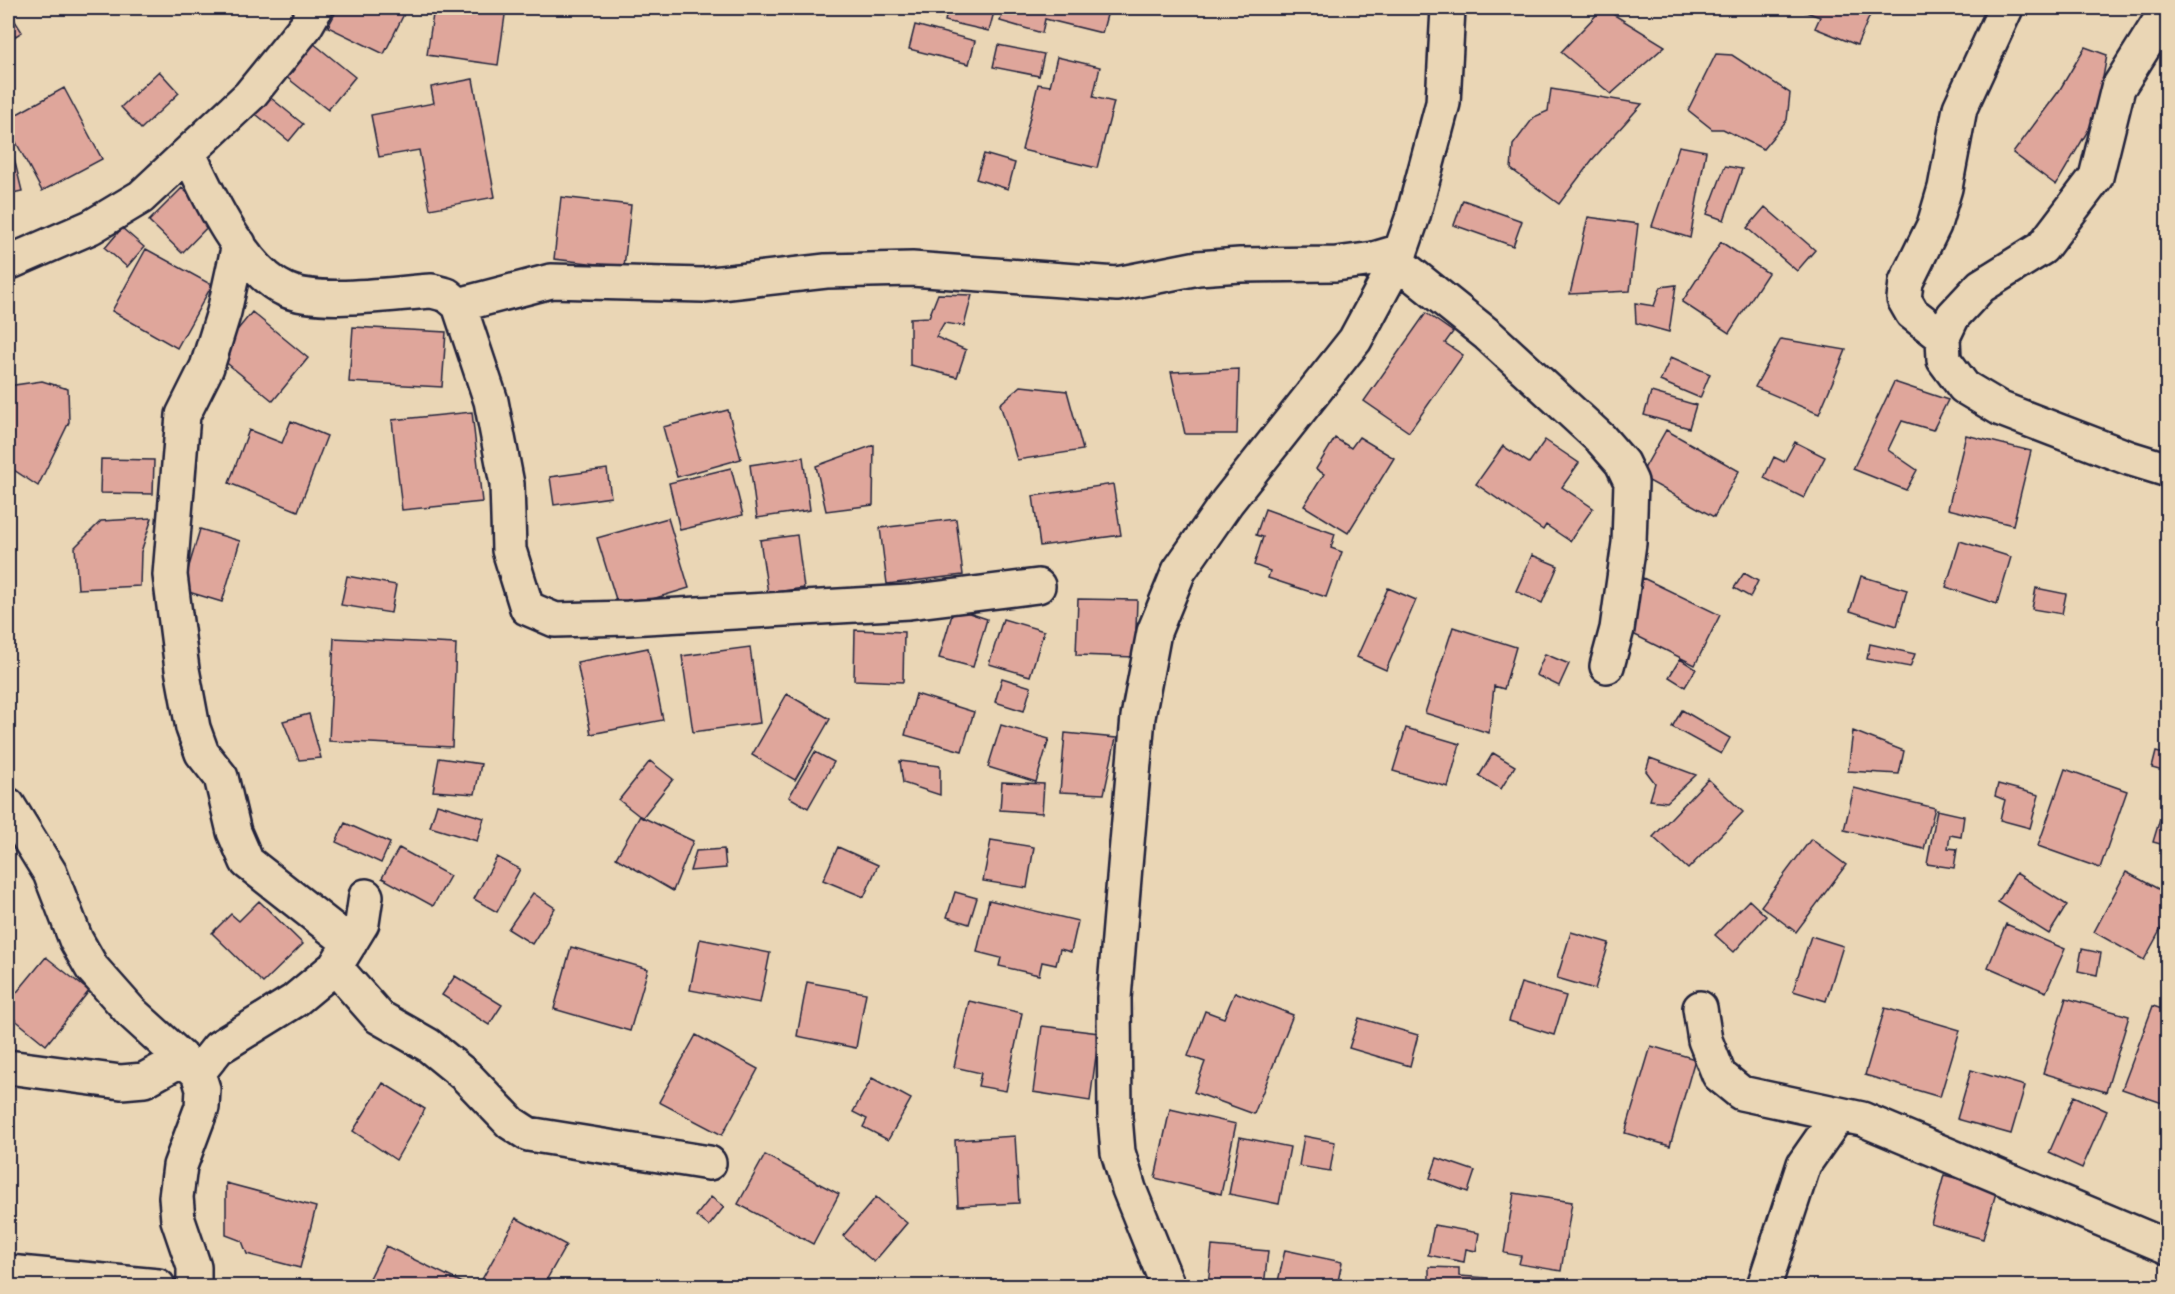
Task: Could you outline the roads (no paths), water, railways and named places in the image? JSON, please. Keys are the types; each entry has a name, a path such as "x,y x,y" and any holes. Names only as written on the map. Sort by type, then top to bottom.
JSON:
{"street":[{"path":"8,263 91,227 141,197 250,95 305,27 316,8"},
{"path":"1168,1287 1129,1189 1118,1152 1115,1117 1114,998 1138,717 1154,632 1179,571 1227,502 1355,340 1399,257 1413,216 1443,103 1448,8"},
{"path":"1943,337 1912,313 1904,299 1906,282 1934,225 1945,188 1960,108 2006,8"},
{"path":"2168,8 2118,88 2096,177 2042,248 1981,286 1953,316 1943,337 1944,360 1964,387 2001,409 2129,458 2168,470"},
{"path":"189,154 222,220 239,244 263,275 287,291 328,298 432,291 447,295 459,304 491,401 507,484 509,550 527,608 555,620 639,618 909,602 1038,586"},
{"path":"239,244 224,312 207,367 183,415 170,575 182,669 193,728 202,753 221,777 234,831 247,862 343,955 379,1017 428,1045 466,1076 511,1123 528,1134 709,1163"},
{"path":"459,304 551,281 703,285 826,271 912,269 1117,284 1198,268 1336,264 1399,257 1601,438 1622,463 1630,482 1629,543 1617,629 1606,666"},
{"path":"8,805 50,873 76,940 92,968 131,1012 190,1066 203,1089 202,1107 180,1166 176,1197 178,1220 194,1267 194,1287"},
{"path":"8,1067 121,1082 144,1080 190,1066 294,1001 343,955 362,923 366,896"},
{"path":"1700,1008 1705,1040 1719,1074 1741,1093 1862,1119 2167,1243"},
{"path":"1764,1287 1804,1164 1839,1114"},
{"path":"8,1272 158,1287"}]}
